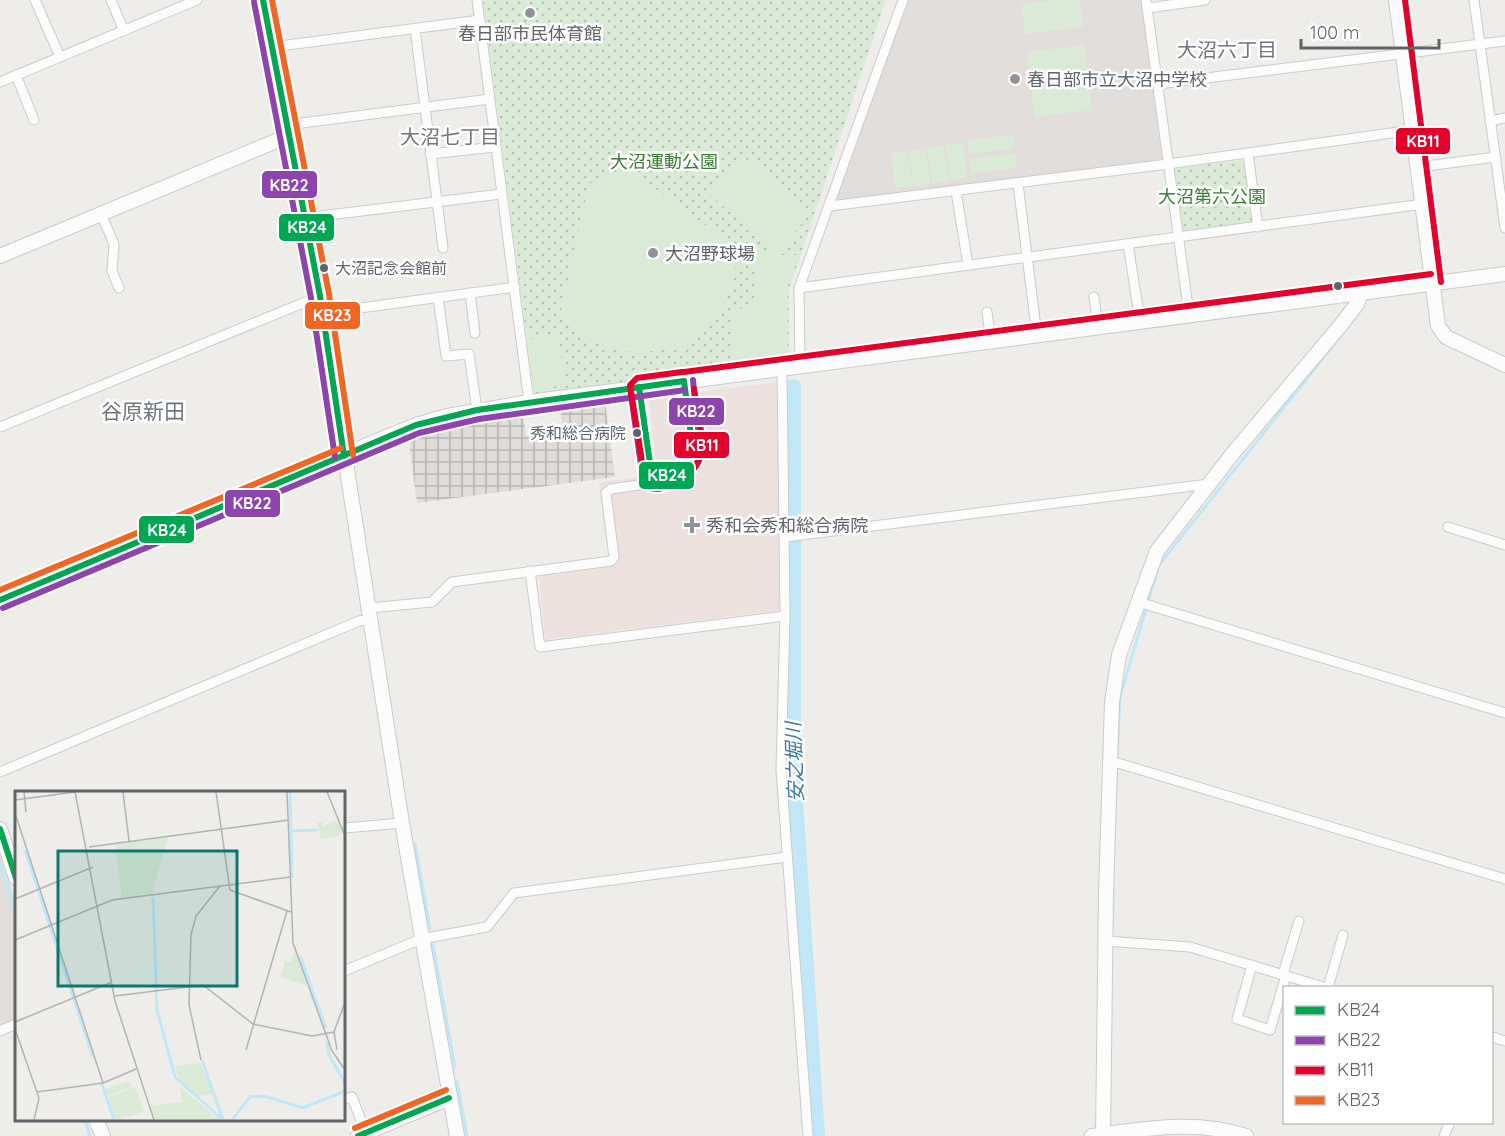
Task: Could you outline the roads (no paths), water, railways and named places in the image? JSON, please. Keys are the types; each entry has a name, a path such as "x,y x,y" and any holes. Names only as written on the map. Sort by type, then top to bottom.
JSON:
{"street":[{"path":"35,0 60,57"},
{"path":"111,0 124,31"},
{"path":"0,82 124,31 172,5 197,0"},
{"path":"262,0 323,313 402,823 457,1136"},
{"path":"477,0 529,402"},
{"path":"800,366 799,288 903,0"},
{"path":"1189,314 1147,4 1204,0"},
{"path":"1396,0 1432,283 1441,332 1446,338 1505,365"},
{"path":"1474,0 1505,228"},
{"path":"272,47 480,20"},
{"path":"414,29 443,248"},
{"path":"1158,84 1505,41"},
{"path":"16,75 33,120"},
{"path":"0,256 101,214 287,130 423,106 490,99"},
{"path":"1490,121 1505,118"},
{"path":"830,206 1248,154 1413,130"},
{"path":"430,154 495,147"},
{"path":"1248,154 1257,227"},
{"path":"1418,167 1496,157"},
{"path":"1017,184 1037,335"},
{"path":"956,191 968,265"},
{"path":"304,218 501,194"},
{"path":"799,288 1423,204"},
{"path":"101,214 114,244 111,271 119,288"},
{"path":"1128,244 1140,321"},
{"path":"0,600 416,425 447,416 529,402 1505,274"},
{"path":"323,313 515,287"},
{"path":"1246,1136 1213,1129 1175,1126 1099,1135 1112,702 1119,655 1157,550 1340,326 1357,304 1361,292"},
{"path":"470,293 475,333"},
{"path":"0,427 320,296"},
{"path":"438,297 446,356 469,354 477,410"},
{"path":"1094,297 1098,327"},
{"path":"987,312 991,341"},
{"path":"782,369 785,616 781,770 808,1136"},
{"path":"0,772 348,626 370,613 432,602 452,582 611,561 614,557 606,493 611,489 652,483 654,480"},
{"path":"785,537 1209,484"},
{"path":"1448,527 1505,545"},
{"path":"530,571 540,647 785,616"},
{"path":"1137,602 1505,713"},
{"path":"1111,761 1505,879"},
{"path":"345,828 402,823"},
{"path":"0,829 4,856 15,876"},
{"path":"345,971 421,939 487,927 514,893 786,857"},
{"path":"1252,965 1237,1019 1270,1030 1299,921"},
{"path":"1325,986 1342,935"},
{"path":"1105,941 1190,947 1322,986"},
{"path":"0,1031 15,1024"},
{"path":"345,1099 352,1097 370,1133 449,1098"},
{"path":"97,1121 103,1136"}],"waterway":[{"path":"1116,780 1120,697 1159,565 1358,314"},
{"name":"安之堀川","path":"793,387 793,770 817,1136"},
{"path":"415,844 430,929"},
{"path":"0,864 15,911"},
{"path":"1113,886 1113,912"},
{"path":"433,945 455,1067"},
{"path":"457,1081 467,1136"},
{"path":"85,1121 90,1136"}],"place":[{"name":"春日部市民体育館","path":"530,13"},
{"name":"春日部市立大沼中学校","path":"1015,79"},
{"name":"大沼野球場","path":"653,253"},
{"name":"大沼記念会館前","path":"324,268"},
{"name":"秀和総合病院","path":"637,433"},
{"name":"秀和会秀和総合病院","path":"692,525"}],"district":[{"name":"大沼六丁目","path":"1227,49"},
{"name":"大沼七丁目","path":"450,136"},
{"name":"谷原新田","path":"143,411"}],"park label":[{"name":"大沼運動公園","path":"664,161"},
{"name":"大沼第六公園","path":"1212,196"}]}
